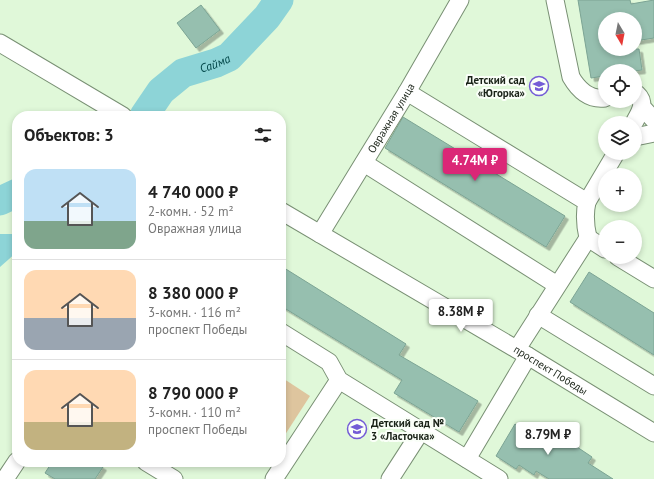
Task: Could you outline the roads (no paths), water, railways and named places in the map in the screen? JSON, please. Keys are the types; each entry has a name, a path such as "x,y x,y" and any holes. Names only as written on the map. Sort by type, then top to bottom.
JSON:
{"street":[{"name":"Овражная улица","path":"320,234 407,92 460,0"},
{"path":"555,0 571,77 577,87 588,95 598,98"},
{"path":"0,43 115,111"},
{"path":"407,92 587,202"},
{"path":"642,104 654,120"},
{"path":"642,136 654,133"},
{"path":"598,244 588,238 584,225 584,213 587,202 612,160"},
{"path":"364,163 557,285"},
{"name":"проспект Победы","path":"286,214 522,353 654,433"},
{"path":"467,459 522,353 538,315 588,238"},
{"path":"629,264 654,279"},
{"path":"538,315 654,386"},
{"path":"286,335 329,362 339,380 499,479"},
{"path":"286,461 339,380"},
{"path":"390,479 421,431"},
{"path":"7,478 13,467"},
{"path":"154,467 174,479"},
{"path":"274,479 282,467"}],"water":[{"path":"0,234 12,234 12,256 0,267"}],"waterway":[{"name":"Сайма","path":"147,111 161,91 183,73 216,63 229,57 267,17 279,0"},
{"name":"Сайма","path":"0,201 12,195"}],"place":[{"name":"Детский сад «Югорка»","path":"539,86"},
{"name":"Детский сад № 3 «Ласточка»","path":"357,429"}]}
